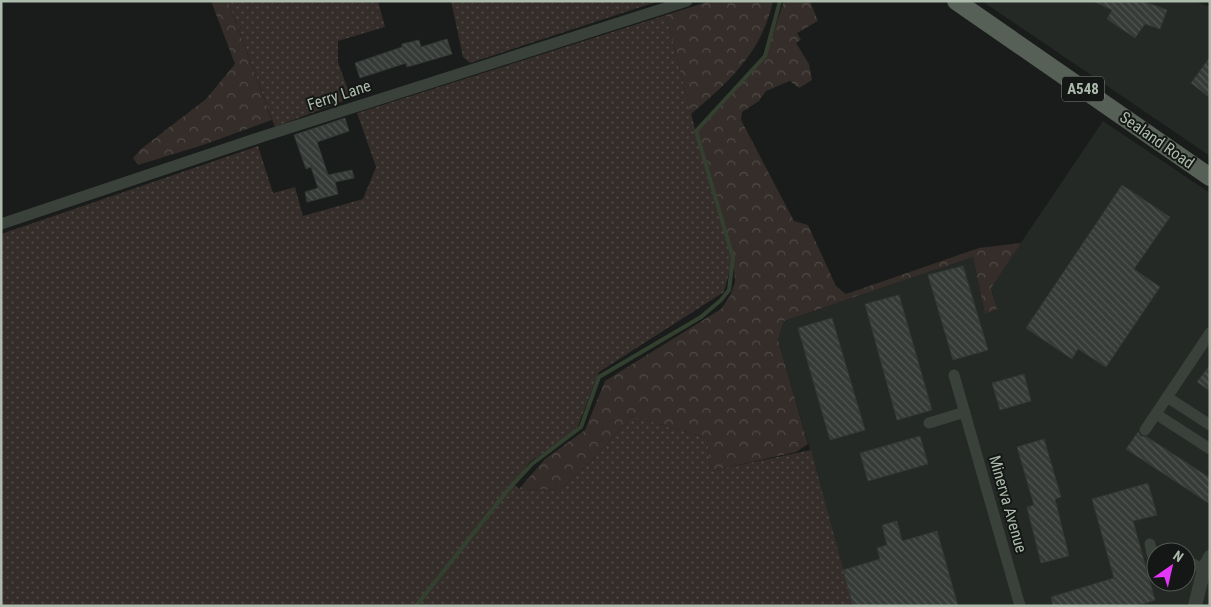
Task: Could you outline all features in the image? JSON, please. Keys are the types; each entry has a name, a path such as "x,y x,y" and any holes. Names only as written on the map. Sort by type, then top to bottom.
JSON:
{"main road":[{"name":"Sealand Road","path":"956,1 1210,177"}],"street":[{"name":"Ferry Lane","path":"1,224 261,137 687,1"},
{"path":"1145,430 1167,397 1206,348 1210,333"},
{"name":"Minerva Avenue","path":"954,376 1020,606"},
{"path":"1167,397 1210,425"},
{"path":"929,422 964,412"},
{"path":"1156,414 1210,449"},
{"path":"1195,606 1207,563"}],"shaded area":[{"path":"982,1 1194,1 1210,7 1210,156"},
{"path":"1103,121 1210,193 1210,606 848,606 815,466 778,340 784,321 973,257 985,313 997,309 991,287"}],"green space":[{"path":"211,1 228,1 272,120 203,145 138,165 133,158 141,149 206,99 235,64"},
{"path":"228,1 378,1 385,27 338,41 338,62 351,98 275,127"},
{"path":"451,1 659,1 470,63 463,57"},
{"path":"710,1 773,1 761,36 742,65 731,78 691,114 666,15"},
{"path":"784,1 810,1 818,21 797,33 801,40 796,43 809,64 812,80 799,88 790,81 766,91 759,101 742,112 741,120 794,221 808,225 836,286 846,294 979,248 1021,243 991,288 997,309 985,314 973,257 784,321 778,340 808,444 796,452 711,471 707,438 632,416 591,462 559,490 519,489 545,459 585,430 605,381 721,309 730,296 735,282 733,258 696,131 765,56"},
{"path":"666,15 697,137 733,258 724,292 599,372 578,426 571,434 530,462 514,484 519,489 559,490 591,462 632,416 707,438 711,471 811,450 853,606 1,606 1,234 258,146 273,193 295,187 303,216 363,199 376,167 357,113"}],"building":[{"path":"1093,1 1142,1 1167,10 1160,29 1145,24 1135,38 1107,19 1112,10"},
{"path":"447,39 452,54 407,67 406,63 360,78 355,63 402,47 402,44 419,40 421,47"},
{"path":"1210,57 1210,98 1191,83"},
{"path":"345,118 349,131 317,142 328,175 352,170 354,178 335,182 338,194 307,202 305,192 318,188 311,167 306,169 294,135"},
{"path":"1122,185 1170,217 1134,269 1160,287 1106,367 1078,349 1072,359 1026,328"},
{"path":"963,266 988,350 953,360 928,275"},
{"path":"899,295 932,410 897,420 865,304"},
{"path":"832,318 865,430 830,440 798,328"},
{"path":"1210,365 1210,391 1197,382"},
{"path":"1024,374 1031,401 1000,410 992,383"},
{"path":"1138,432 1141,436 1147,437 1210,478 1210,504 1126,449"},
{"path":"920,436 928,464 868,481 860,453"},
{"path":"1044,439 1061,497 1055,499 1069,556 1041,563 1027,507 1034,505 1017,447"},
{"path":"1148,483 1157,515 1133,521 1146,568 1146,592 1153,592 1155,600 1137,606 1053,606 1051,597 1114,578 1092,499"},
{"path":"897,521 902,541 937,531 958,606 853,606 843,570 880,559 877,548 887,545 882,525"}],"waterway":[{"path":"416,606 507,491 532,464 581,427 599,377 701,317 721,300 729,290 733,258 696,131 765,56 780,1"}]}
